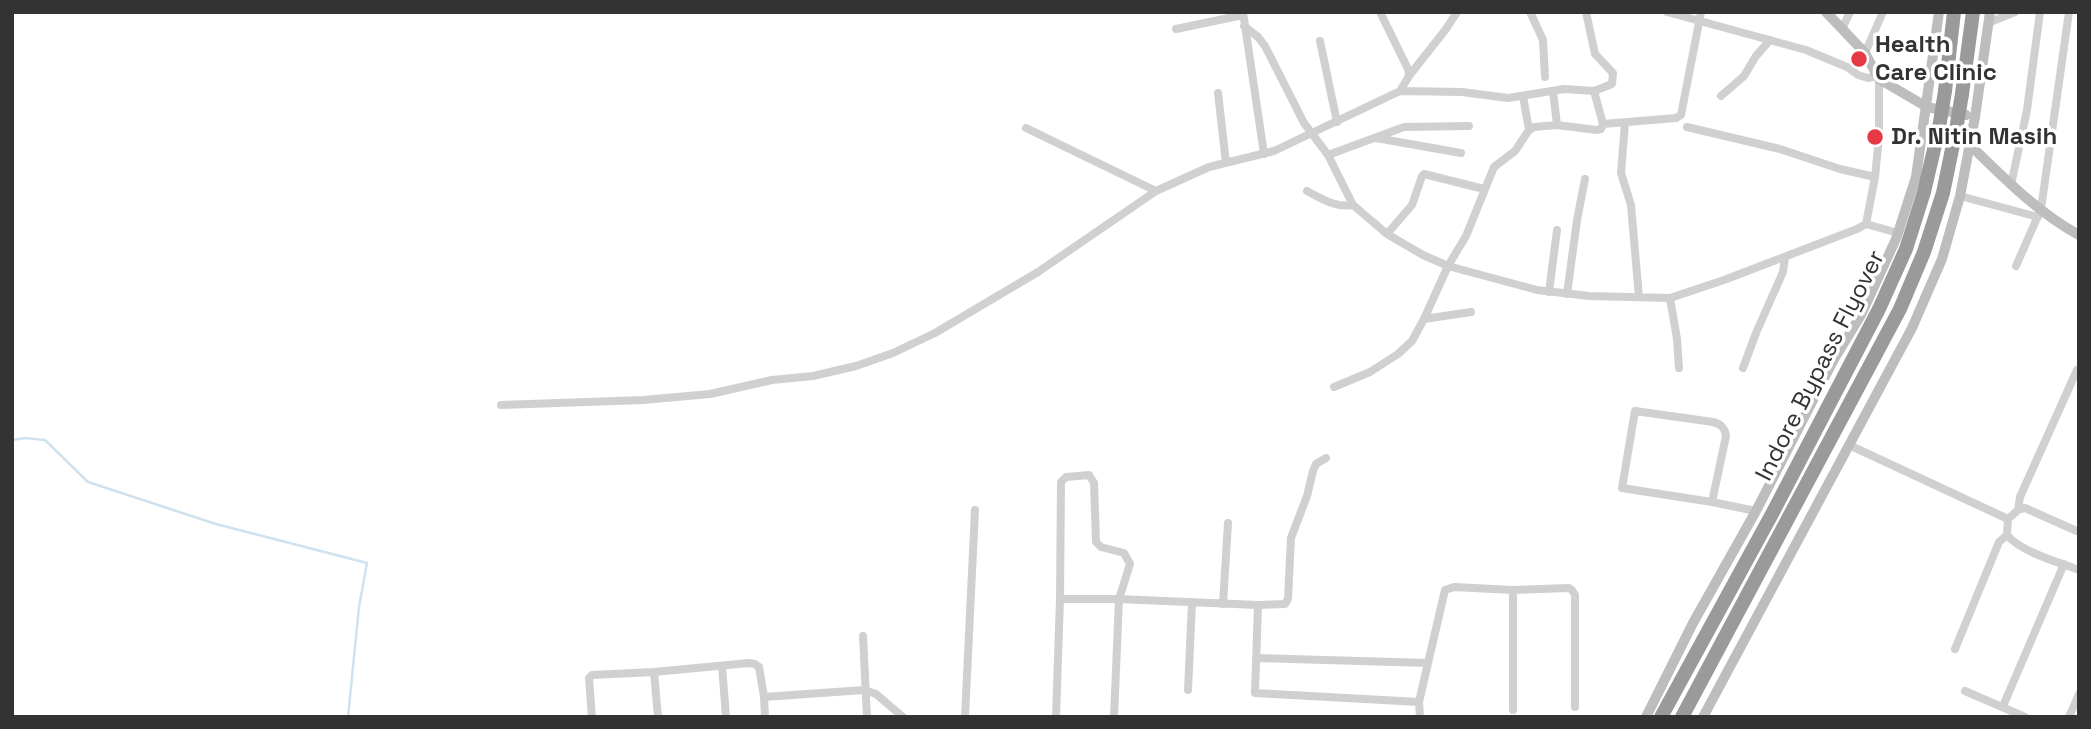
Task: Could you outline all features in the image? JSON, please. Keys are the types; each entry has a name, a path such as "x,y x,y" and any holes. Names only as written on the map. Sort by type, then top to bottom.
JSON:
{"highway":[{"name":"Indore Bypass Flyover","path":"1661,717 1757,542 1884,297 1906,249 1924,192 1945,91 1954,12"},
{"name":"Indore Bypass Flyover","path":"1682,717 1900,309 1924,251 1943,193 1956,131 1973,12"}],"street":[{"path":"1380,12 1409,76"},
{"path":"1401,91 1409,76 1457,12"},
{"path":"1530,12 1543,40 1545,77"},
{"path":"501,405 643,400 710,394 772,380 813,376 856,366 893,353 935,333 1038,272 1156,191 1209,167 1264,154 1401,91 1462,92 1508,98 1553,90 1594,91 1612,84 1613,73 1595,54 1586,12"},
{"path":"1667,12 1700,17 1806,50 1847,67 1858,75 1877,77 1927,107 1975,117"},
{"path":"1244,26 1265,46 1304,123 1328,155 1353,205 1387,234 1448,267 1549,292 1670,298 1785,257 1866,223 1880,137 1877,77 1865,53 1826,12"},
{"path":"1842,29 1850,12"},
{"path":"1865,53 1883,12"},
{"path":"1646,717 1693,623 1756,511 1833,361 1861,315 1898,233 1916,177 1938,12"},
{"path":"1703,717 1912,328 1942,260 1960,196 1975,117 1989,18 2015,12"},
{"path":"2011,185 2027,110 2040,12"},
{"path":"2016,266 2039,213 2069,12"},
{"path":"1176,29 1243,14 1264,154"},
{"path":"1603,124 1676,118 1681,115 1700,17"},
{"path":"1320,40 1338,122"},
{"path":"1721,96 1744,76 1756,55 1770,40"},
{"path":"1553,90 1557,125"},
{"path":"1334,387 1370,372 1398,355 1412,341 1466,236 1493,167 1515,151 1529,130 1557,125 1601,129 1603,124 1594,91"},
{"path":"1218,93 1226,163"},
{"path":"1523,96 1529,130"},
{"path":"1625,123 1621,173 1633,216 1639,297"},
{"path":"1328,155 1413,125 1469,126"},
{"path":"1687,127 1780,149 1840,169 1875,177"},
{"path":"1026,128 1156,191"},
{"path":"1373,138 1461,153"},
{"path":"1970,145 2039,213 2079,235"},
{"path":"1387,234 1412,205 1424,174 1484,189"},
{"path":"1567,294 1585,179"},
{"path":"1307,191 1335,205 1353,205"},
{"path":"1960,196 2039,213"},
{"path":"1866,223 1898,233"},
{"path":"1549,292 1557,230"},
{"path":"1743,368 1783,272 1785,257"},
{"path":"1670,298 1679,369"},
{"path":"1424,319 1471,312"},
{"path":"2018,510 2020,497 2077,370"},
{"path":"1712,502 1726,436 1723,428 1713,422 1635,411 1622,488 1756,511"},
{"path":"1849,445 2008,519"},
{"path":"1060,599 1285,604 1291,538 1316,464 1326,457"},
{"path":"1056,717 1060,484 1066,477 1089,475 1094,483 1096,542 1101,547 1124,553 1130,564 1119,599 1114,717"},
{"path":"1955,649 1999,542 2007,535 2008,519 2018,510 2025,509 2078,530"},
{"path":"965,717 975,510"},
{"path":"1223,604 1228,523"},
{"path":"2007,535 2021,546 2079,570"},
{"path":"2003,706 2064,564"},
{"path":"1420,717 1419,702 1445,590 1454,587 1513,590 1569,588 1574,592 1575,707"},
{"path":"1513,590 1513,710"},
{"path":"1188,690 1192,603"},
{"path":"1258,605 1255,693 1419,702"},
{"path":"863,635 867,717"},
{"path":"1257,658 1428,663"},
{"path":"592,717 589,678 592,675 755,664 758,667 764,697 765,717"},
{"path":"722,666 726,717"},
{"path":"654,672 658,717"},
{"path":"764,697 864,690 876,694 903,717"},
{"path":"1965,691 2025,717"},
{"path":"2069,717 2079,694"}],"waterway":[{"path":"12,440 45,440 88,482 216,524 367,563 359,607 348,717"}],"place":[{"name":"Health Care Clinic","path":"1859,59"},
{"name":"Dr. Nitin Masih","path":"1875,137"}]}
